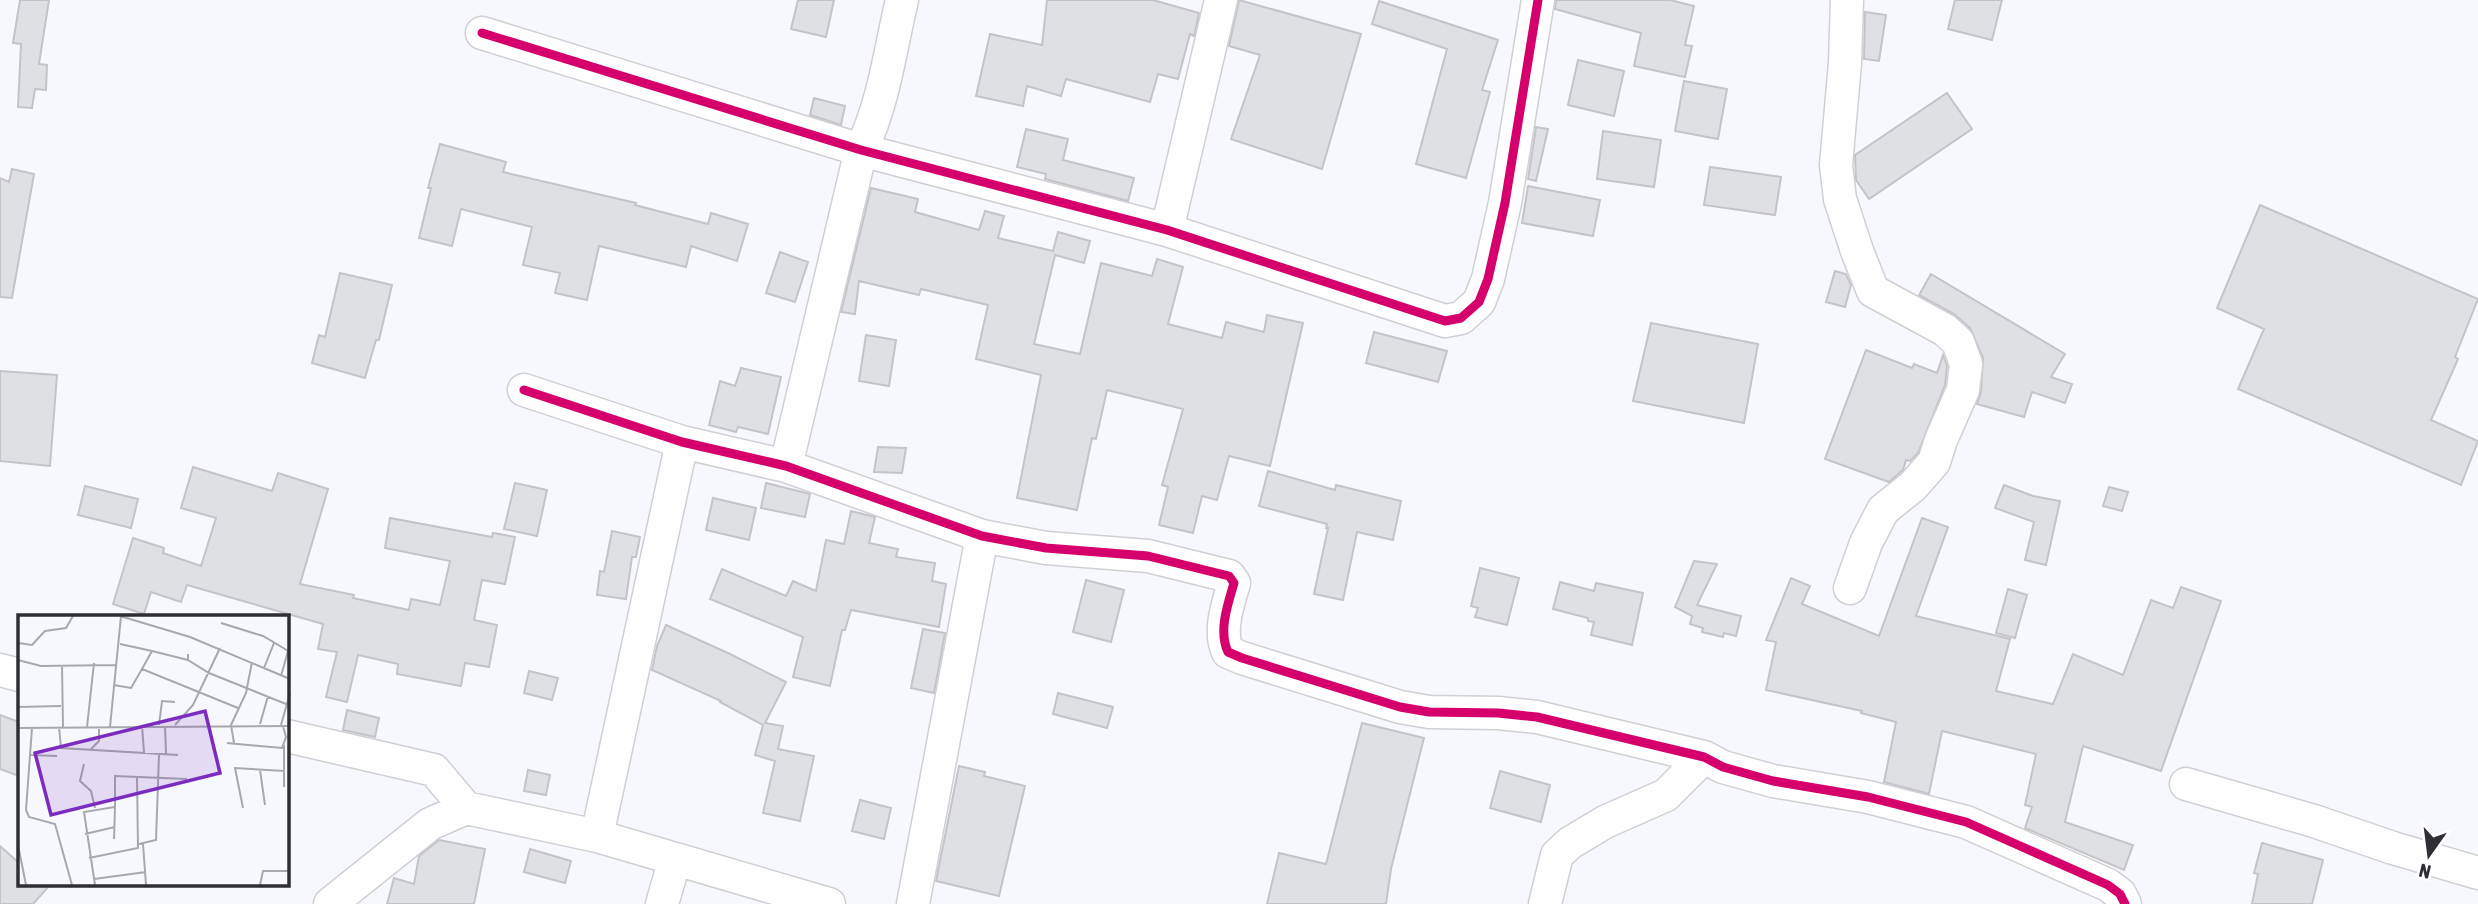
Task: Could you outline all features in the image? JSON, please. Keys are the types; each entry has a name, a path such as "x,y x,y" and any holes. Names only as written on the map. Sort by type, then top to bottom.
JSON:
{"street":[{"path":"786,466 861,150 872,128 881,96 902,0"},
{"path":"1167,230 1221,0"},
{"path":"482,33 861,150 1167,230 1446,321 1461,318 1479,302 1488,279 1505,203 1538,0"},
{"path":"1847,0 1845,63 1836,164 1840,199 1852,238 1873,291 1945,330 1958,342 1966,363 1964,390 1934,462 1913,486 1883,510 1866,543 1850,588"},
{"path":"524,390 682,442 786,466 982,536 1046,548 1147,556 1229,576 1234,583 1226,613 1223,642 1228,652 1400,707 1429,712 1498,713 1537,717 1704,757 1723,767 1773,781 1868,797 1966,822 2108,885 2120,894 2125,904"},
{"path":"597,836 682,442"},
{"path":"913,904 982,536"},
{"path":"0,670 18,675"},
{"path":"289,736 434,770 466,808"},
{"path":"1545,904 1558,855 1570,843 1605,822 1666,795 1704,757"},
{"path":"430,824 434,770"},
{"path":"2186,784 2478,873"},
{"path":"330,904 430,824 466,808 597,836 830,904"},
{"path":"662,904 676,859"}],"building":[{"path":"20,0 49,0 39,64 47,65 46,90 35,89 32,108 18,107 21,44 13,43"},
{"path":"798,0 834,0 826,37 791,29"},
{"path":"1047,0 1153,0 1199,13 1194,36 1190,34 1178,79 1158,74 1150,102 1066,79 1061,96 1027,86 1023,106 976,96 990,34 1042,45"},
{"path":"1239,0 1361,34 1322,169 1231,139 1260,55 1229,46"},
{"path":"1556,0 1670,0 1694,6 1685,45 1692,46 1685,77 1634,66 1641,33 1555,9"},
{"path":"1955,0 2002,0 1992,40 1948,29"},
{"path":"1379,1 1498,40 1482,90 1490,92 1466,178 1416,164 1447,49 1372,24"},
{"path":"1865,12 1886,15 1879,61 1864,59"},
{"path":"1578,60 1624,71 1614,116 1568,105"},
{"path":"1684,81 1727,89 1718,139 1675,131"},
{"path":"1947,93 1972,129 1869,199 1856,180 1855,155"},
{"path":"814,98 845,106 841,125 810,115"},
{"path":"1536,127 1548,129 1536,181 1528,179"},
{"path":"1026,129 1068,139 1063,160 1134,178 1128,201 1045,179 1046,174 1017,167"},
{"path":"1603,131 1661,140 1654,187 1597,179"},
{"path":"440,144 506,162 503,172 636,203 635,205 708,224 711,213 748,224 737,261 691,246 686,267 599,246 587,300 555,293 560,273 523,265 532,227 461,209 452,246 419,238 431,188 428,188"},
{"path":"1710,167 1781,177 1775,215 1704,205"},
{"path":"12,169 34,174 12,298 0,297 0,178 9,182"},
{"path":"1528,186 1600,200 1593,236 1522,223"},
{"path":"871,188 918,199 915,212 979,230 985,211 1004,216 998,238 1053,251 1058,232 1090,241 1084,263 1055,255 1034,344 1080,354 1101,263 1152,276 1157,259 1183,267 1168,324 1222,338 1226,322 1264,332 1267,315 1303,323 1270,466 1229,456 1217,500 1202,496 1193,533 1159,525 1168,487 1162,485 1183,409 1107,390 1096,439 1092,438 1077,510 1017,498 1041,375 976,359 988,305 921,289 919,295 859,281 855,314 841,312"},
{"path":"2260,205 2478,299 2455,357 2458,359 2431,420 2478,441 2461,485 2238,389 2264,329 2217,308"},
{"path":"780,252 808,262 795,302 766,293"},
{"path":"1835,271 1846,274 1851,285 1845,307 1826,302"},
{"path":"340,273 392,285 379,340 376,340 365,378 312,363 319,335 325,337"},
{"path":"1931,274 2065,354 2051,377 2072,384 2065,403 2032,392 2024,417 1977,404 1981,392 1983,358 1970,328 1954,314 1919,295"},
{"path":"1651,323 1758,344 1744,423 1633,401"},
{"path":"1374,332 1447,351 1438,382 1366,363"},
{"path":"866,335 896,340 889,386 859,381"},
{"path":"1866,350 1912,368 1914,364 1937,373 1943,355 1947,366 1945,385 1918,453 1910,461 1906,460 1903,470 1889,482 1825,459"},
{"path":"741,368 781,377 768,434 738,427 736,432 709,425 720,381 735,386"},
{"path":"0,371 57,375 50,466 0,461"},
{"path":"878,447 906,448 902,473 874,472"},
{"path":"193,467 272,491 278,473 328,489 300,584 354,595 353,598 409,610 411,599 440,605 450,561 385,548 390,518 492,537 493,533 515,537 505,584 482,580 474,620 497,625 489,667 465,663 461,686 397,674 398,664 358,655 347,702 326,697 337,652 318,649 323,624 187,585 181,602 151,592 144,614 113,604 133,538 164,548 163,553 201,566 216,518 181,508"},
{"path":"1268,471 1335,490 1336,485 1401,501 1393,540 1357,532 1343,600 1314,594 1327,524 1259,506"},
{"path":"515,483 547,490 537,536 504,529"},
{"path":"766,483 810,494 805,517 761,508"},
{"path":"2004,485 2033,496 2060,501 2046,565 2025,560 2034,522 1995,508"},
{"path":"85,486 138,499 131,528 78,515"},
{"path":"2109,487 2128,492 2122,511 2103,506"},
{"path":"713,498 756,508 749,540 706,530"},
{"path":"851,511 875,517 869,543 898,549 896,557 935,563 932,581 946,584 939,627 851,610 845,630 842,630 830,686 793,677 803,637 710,599 722,569 786,596 793,581 816,591 826,540 844,544"},
{"path":"1922,518 1948,527 1916,616 2010,639 1996,691 2053,704 2073,654 2123,675 2151,600 2173,608 2181,587 2221,601 2161,771 2083,746 2065,822 2133,845 2124,870 2025,828 2032,807 2025,805 2036,754 1942,731 1929,794 1884,782 1896,722 1861,713 1862,711 1766,690 1776,642 1766,640 1791,578 1810,586 1802,604 1879,636"},
{"path":"612,531 640,537 636,557 632,557 626,599 597,595 600,571 604,572"},
{"path":"1694,561 1717,564 1697,605 1741,616 1736,636 1724,633 1723,637 1702,632 1703,628 1690,624 1692,616 1675,607"},
{"path":"1480,568 1519,578 1507,625 1475,617 1478,608 1471,606"},
{"path":"1086,580 1124,590 1111,642 1073,632"},
{"path":"1560,582 1594,591 1596,583 1643,593 1632,645 1591,635 1594,622 1553,609"},
{"path":"2008,589 2027,595 2015,638 1996,633"},
{"path":"666,625 786,682 765,723 783,726 778,749 814,756 800,821 763,813 775,761 755,755 763,725 721,701 652,670 657,646"},
{"path":"923,629 945,633 934,693 911,688"},
{"path":"529,671 558,678 552,700 524,693"},
{"path":"1058,693 1113,707 1107,728 1053,714"},
{"path":"347,710 379,718 375,737 343,730"},
{"path":"0,715 18,722 18,776 0,769"},
{"path":"1362,723 1424,738 1391,869 1386,904 1267,904 1279,853 1326,864"},
{"path":"959,766 985,772 984,776 1025,786 999,896 936,881"},
{"path":"528,770 550,775 546,795 524,791"},
{"path":"1500,771 1550,785 1541,822 1490,808"},
{"path":"860,800 891,808 884,839 852,831"},
{"path":"439,840 485,849 474,904 387,904 394,878 414,884 419,856"},
{"path":"2262,843 2323,860 2312,904 2252,904 2258,874 2254,873"},
{"path":"0,846 18,862 18,886 49,886 33,904 0,904"},
{"path":"530,849 571,861 565,883 524,872"}],"cycle path":[{"path":"482,33 861,150 1167,230 1445,321 1461,318 1479,302 1488,279 1505,203 1538,0"},
{"path":"524,390 682,442 786,466 982,536 1046,548 1148,556 1229,576 1234,583 1225,618 1225,644 1228,652 1242,658 1400,707 1429,712 1498,713 1537,717 1704,757 1723,767 1773,781 1868,797 1966,822 2108,885 2120,894 2125,904"}]}
